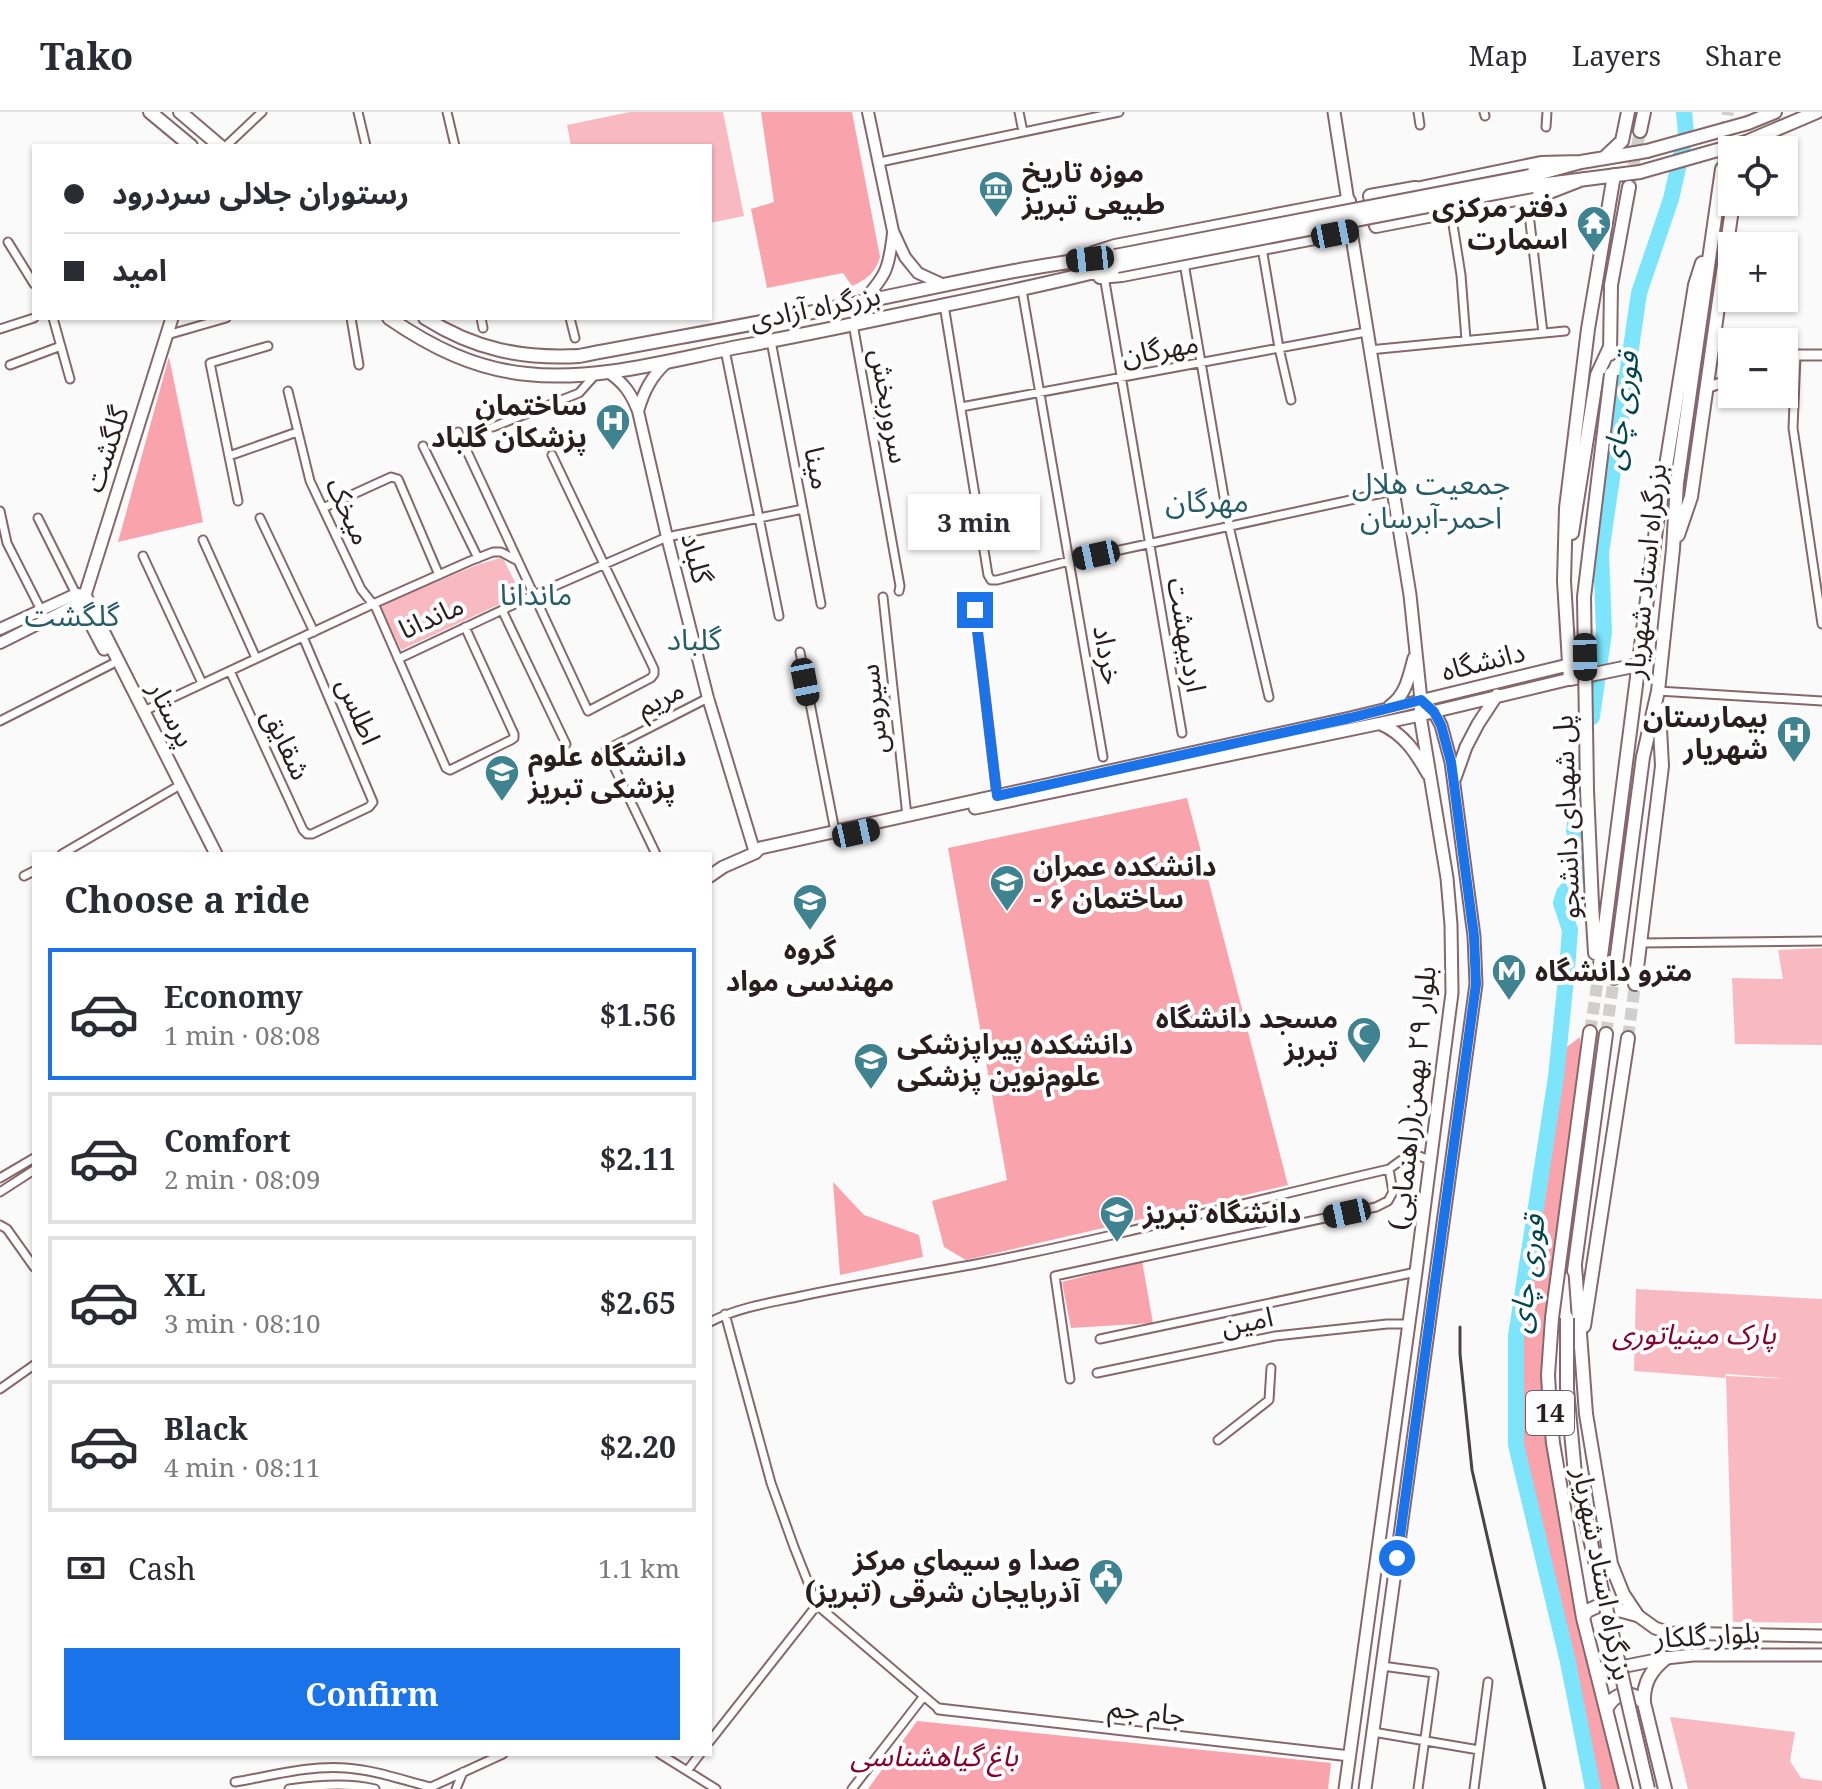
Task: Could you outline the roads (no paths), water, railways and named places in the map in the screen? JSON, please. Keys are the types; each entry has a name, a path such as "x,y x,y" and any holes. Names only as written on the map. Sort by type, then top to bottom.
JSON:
{"highway":[{"path":"150,112 189,144"},
{"path":"180,112 218,144"},
{"path":"1604,158 1622,141 1628,112"},
{"path":"1640,131 1644,112"},
{"path":"1581,162 1530,186 1451,212 1376,226 1370,196 1541,163 1581,162 1647,151 1748,123 1775,112"},
{"path":"1766,136 1817,112"},
{"path":"1116,261 1530,186 1640,172 1718,153"},
{"path":"1614,175 1588,329 1566,508 1564,581 1570,679 1638,665 1657,522 1695,285 1712,236"},
{"path":"1564,581 1597,375 1609,349 1611,285 1629,187"},
{"path":"1415,188 1406,194 1405,200 1409,215 1418,218"},
{"name":"بزرگراه استاد شهریار","path":"1614,978 1643,757 1658,691 1677,483 1718,196"},
{"path":"1065,261 1115,246 1349,201"},
{"path":"1673,549 1691,497 1731,216"},
{"path":"1242,221 1250,226 1255,236 1254,244 1248,250"},
{"path":"1069,279 1184,263 1351,231"},
{"name":"بزرگراه آزادی","path":"428,320 476,344 508,353 579,356 1065,261 1116,261"},
{"name":"بزرگراه آزادی","path":"392,320 419,339 452,355 488,367 548,376 602,372 1022,290 1069,279 1116,261"},
{"path":"650,343 648,353 653,363"},
{"path":"632,346 637,360 635,367"},
{"name":"پل شهدای دانشجو","path":"1609,349 1611,374 1584,597 1587,790 1595,954 1599,972 1638,665"},
{"path":"1635,984 1662,766 1658,691"},
{"name":"بزرگراه استاد شهریار","path":"1590,1032 1552,1318 1548,1375 1553,1443 1574,1571 1626,1789"},
{"path":"1606,1034 1567,1318 1568,1413 1575,1474 1648,1789"},
{"path":"1581,1345 1628,1038"},
{"path":"1575,1266 1581,1345"},
{"name":"14","path":"1581,1345 1586,1414 1611,1564"},
{"path":"1574,1571 1594,1580 1607,1574 1611,1564"},
{"path":"1611,1564 1623,1594 1637,1615"},
{"path":"1583,1618 1587,1611 1600,1605 1637,1615"},
{"path":"1665,1789 1644,1703 1649,1675 1666,1658"},
{"path":"1606,1710 1615,1697 1623,1694 1638,1697 1644,1703"}],"main road":[{"path":"868,112 893,231 905,257 918,273 942,284"},
{"path":"1334,112 1366,332 1410,595 1421,700"},
{"path":"861,303 880,282 890,260 893,231"},
{"name":"گلگشت","path":"80,597 171,320"},
{"path":"638,411 643,392 653,375 668,361"},
{"path":"602,372 623,383 638,411"},
{"name":"گلباد","path":"638,411 708,698 755,853"},
{"path":"0,629 41,610 80,597"},
{"path":"0,643 80,597"},
{"name":"پرستار","path":"80,597 207,852"},
{"name":"پرستار","path":"80,597 144,711 215,852"},
{"path":"1385,709 1401,695 1416,650"},
{"name":"دانشگاه","path":"755,853 760,848 1385,709 1568,665"},
{"name":"دانشگاه","path":"712,875 755,853 1420,715 1570,679"},
{"path":"1453,782 1466,747 1497,695"},
{"name":"بلوار ٢٩ بهمن(راهنمایی)","path":"1365,1789 1476,984 1474,936 1451,762 1441,725 1434,712 1421,700"},
{"name":"بلوار ٢٩ بهمن(راهنمایی)","path":"1345,1789 1451,1005 1453,972 1447,878 1420,715 1421,700"},
{"path":"1381,723 1399,734 1413,749 1431,781"},
{"path":"1430,766 1439,757 1451,762"},
{"path":"1397,1411 1417,1413"},
{"name":"بلوار گلکار","path":"1637,1615 1655,1628 1670,1633 1822,1636"},
{"name":"بلوار گلکار","path":"1596,1672 1693,1655 1822,1655"}],"street":[{"path":"228,144 262,112"},
{"path":"358,112 366,144"},
{"path":"447,112 455,144"},
{"path":"1019,112 1023,132"},
{"path":"880,162 1119,112"},
{"path":"1418,112 1420,125"},
{"path":"1546,127 1547,112"},
{"path":"1530,186 1543,333"},
{"path":"1451,212 1461,275 1466,340"},
{"path":"8,242 32,281"},
{"path":"1262,248 1291,400"},
{"path":"1184,263 1229,526 1269,697"},
{"name":"اردیبهشت","path":"1104,276 1182,733"},
{"name":"خرداد","path":"1022,290 1103,757"},
{"path":"944,305 991,580 1392,491"},
{"path":"0,329 32,319"},
{"path":"54,320 70,379"},
{"path":"167,335 219,320"},
{"path":"351,320 359,365"},
{"path":"570,320 575,338"},
{"name":"سروربخش","path":"853,324 899,591"},
{"path":"1369,350 1565,331"},
{"name":"مهرگان","path":"961,407 1366,332"},
{"name":"مینا","path":"771,341 821,604"},
{"path":"10,365 61,346"},
{"path":"238,501 210,363 268,346"},
{"path":"725,350 779,616"},
{"path":"1798,355 1822,355"},
{"path":"493,427 579,393 602,372"},
{"path":"1706,388 1718,384"},
{"name":"میخک","path":"288,391 310,481 361,589 373,604"},
{"path":"1794,408 1793,428 1822,624"},
{"path":"229,456 297,432"},
{"path":"458,432 588,711 651,678 654,669 552,455"},
{"path":"423,446 478,558"},
{"path":"323,508 395,477 439,575"},
{"name":"ماندانا","path":"373,604 398,659 667,537 803,509"},
{"path":"0,511 7,543 41,610"},
{"path":"38,518 80,597"},
{"path":"260,518 314,632"},
{"path":"203,540 256,658"},
{"name":"ماندانا","path":"144,711 478,558 501,552 518,561"},
{"path":"143,556 202,683"},
{"name":"سیروس","path":"883,597 907,816"},
{"path":"502,610 566,744"},
{"path":"975,610 997,796"},
{"path":"398,659 446,768 450,770 514,738 465,627"},
{"name":"اطلس","path":"303,637 373,802 369,807 307,834"},
{"path":"800,652 835,831"},
{"path":"0,721 112,664"},
{"name":"شقایق","path":"230,671 307,834"},
{"path":"1658,691 1822,701"},
{"name":"مریم","path":"655,852 606,750 708,698"},
{"path":"65,852 175,788"},
{"path":"24,876 32,872"},
{"path":"1640,943 1822,941"},
{"path":"712,1321 725,1314 855,1284 1043,1251 1389,1169 1411,1153 1430,1160"},
{"path":"0,1178 32,1159"},
{"path":"1070,1379 1055,1276 1376,1207 1388,1201 1393,1192 1389,1169"},
{"path":"0,1192 32,1171"},
{"path":"0,1225 7,1229 32,1264"},
{"path":"1100,1339 1416,1272"},
{"path":"725,1314 771,1483 817,1605 939,1709"},
{"name":"امین","path":"1097,1373 1275,1336 1408,1324"},
{"path":"0,1389 32,1366"},
{"path":"1218,1440 1269,1400 1271,1368"},
{"path":"712,1738 817,1605"},
{"path":"1382,1666 1434,1673 1418,1789"},
{"path":"1474,1789 1488,1682"},
{"path":"852,1789 924,1696"},
{"name":"جام جم","path":"939,1709 1350,1756"},
{"path":"1373,1732 1479,1750"},
{"path":"235,1782 324,1767 376,1773 429,1788 499,1756"},
{"path":"663,1756 716,1789"},
{"path":"687,1771 698,1756"},
{"path":"456,1789 463,1772"},
{"path":"289,1789 338,1786 375,1789"}],"waterway":[{"name":"قوری چای","path":"1592,717 1604,632 1601,553 1639,293 1671,199 1686,133 1684,112"},
{"name":"قوری چای","path":"1583,761 1574,831 1581,839 1579,875 1564,893 1561,903 1570,930 1556,1077 1516,1336 1516,1445 1568,1662 1593,1789"}],"tunnel":[{"path":"1725,136 1728,112"},
{"path":"1630,183 1640,131"},
{"path":"1590,1032 1599,972"},
{"path":"1606,1034 1614,978"},
{"path":"1628,1038 1635,984"}],"railway":[{"path":"1460,1327 1472,1470 1545,1789"}],"place":[{"name":"موزه تاریخ طبیعی تبریز","path":"996,219"},
{"name":"دفتر مرکزی اسمارت","path":"1594,254"},
{"name":"ساختمان پزشکان گلباد","path":"613,452"},
{"name":"بیمارستان شهریار","path":"1794,764"},
{"name":"دانشگاه علوم پزشکی تبریز","path":"502,803"},
{"name":"دانشکده عمران - ساختمان ۶","path":"1007,913"},
{"name":"گروه مهندسی مواد","path":"810,932"},
{"name":"مترو دانشگاه","path":"1509,1002"},
{"name":"مسجد دانشگاه تبربز","path":"1364,1065"},
{"name":"دانشکده پیراپزشکی علوم‌نوین پزشکی","path":"871,1091"},
{"name":"دانشگاه تبریز","path":"1117,1244"},
{"name":"صدا و سیمای مرکز آذربایجان شرقی (تبریز)","path":"1106,1607"}],"district":[{"name":"جمعیت هلال احمر-آبرسان","path":"1431,501"},
{"name":"مهرگان","path":"1207,502"},
{"name":"ماندانا","path":"536,595"},
{"name":"گلگشت","path":"72,616"},
{"name":"گلباد","path":"694,640"}],"park label":[{"name":"پارک مینیاتوری","path":"1694,1334"},
{"name":"باغ گیاهشناسی","path":"934,1756"}]}
